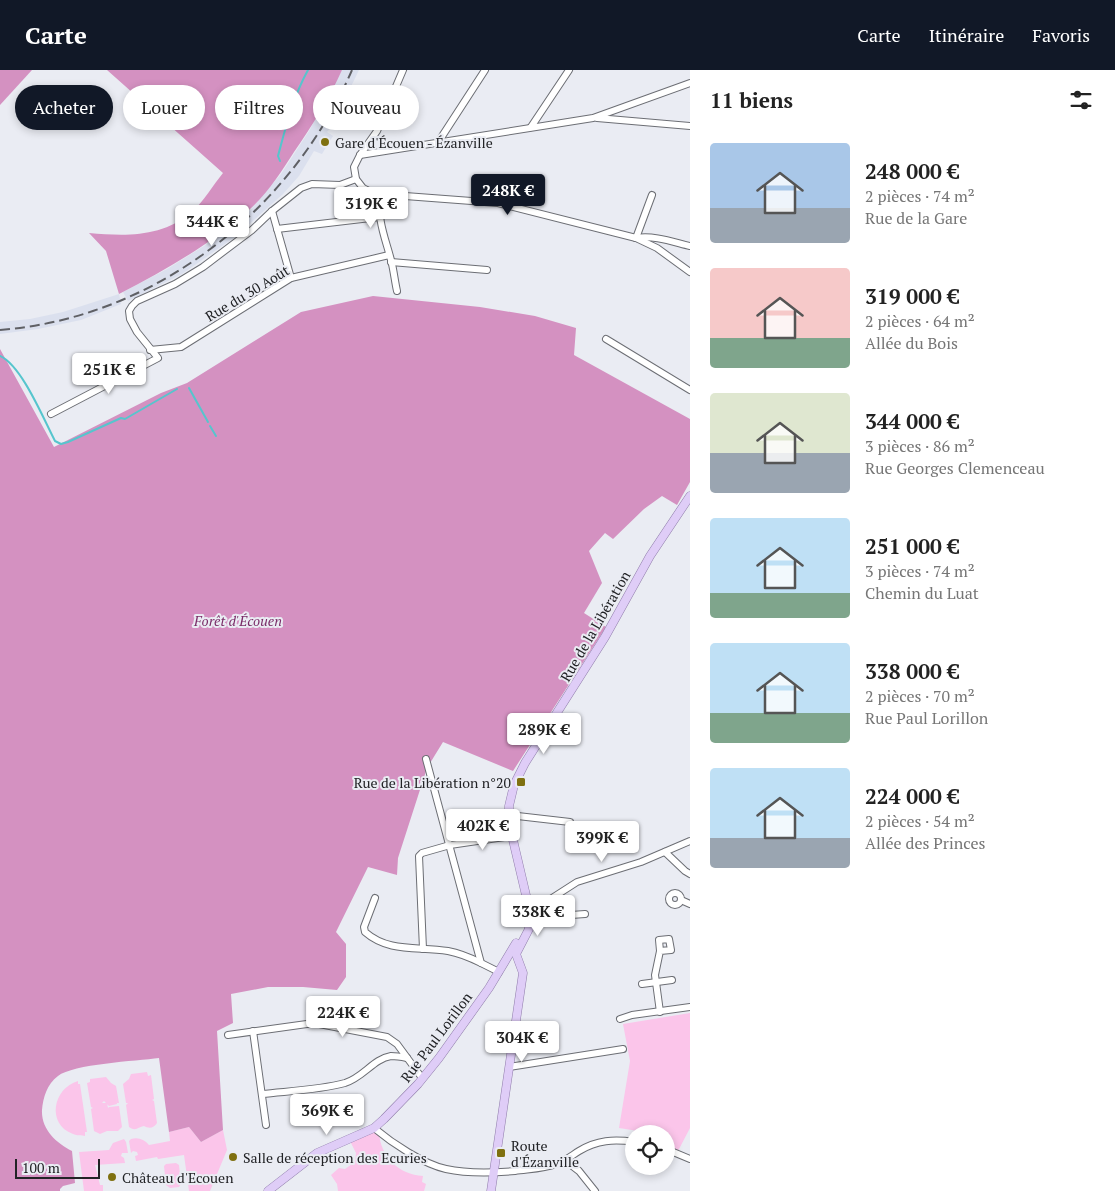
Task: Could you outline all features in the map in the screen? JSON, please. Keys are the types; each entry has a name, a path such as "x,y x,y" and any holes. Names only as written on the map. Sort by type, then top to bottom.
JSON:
{"main road":[{"name":"Rue de la Libération","path":"530,916 512,836 509,815 511,794 522,769 605,637 650,556 690,496"},
{"path":"491,1191 523,973 517,952 527,933 530,916"},
{"name":"Rue Paul Lorillon","path":"268,1191 317,1153 374,1128 422,1078 499,972 530,916"}],"street":[{"path":"403,70 377,131 354,167 356,179 366,190 381,194 498,203 636,238 657,248 690,272"},
{"path":"437,144 485,70"},
{"path":"531,127 570,70"},
{"path":"360,155 377,154 593,118 690,83"},
{"path":"593,118 690,126"},
{"path":"51,414 158,358 150,350 133,325 129,314 130,308 137,301 175,284 203,267 252,230 301,188 312,184 340,185 356,179"},
{"path":"381,194 378,207 379,217 397,291"},
{"path":"636,238 652,195"},
{"path":"272,211 292,278"},
{"path":"277,229 379,217"},
{"path":"636,238 643,237 690,246"},
{"path":"657,248 672,242"},
{"name":"Rue du 30 Août","path":"150,350 181,347 292,278 390,259 487,270"},
{"path":"606,339 690,390"},
{"path":"426,759 481,963"},
{"path":"509,815 570,822"},
{"path":"423,948 419,856 422,853 450,845 512,836"},
{"path":"530,916 549,900 577,882 641,862 690,841"},
{"path":"676,847 679,865"},
{"path":"665,852 690,874"},
{"path":"375,898 365,922 364,932 374,940 396,947 450,951 499,972"},
{"path":"681,900 690,904"},
{"path":"530,916 585,914"},
{"path":"660,951 656,970 660,1012"},
{"path":"506,961 518,960"},
{"path":"642,984 672,980"},
{"path":"620,1019 690,1007"},
{"path":"228,1035 314,1023 387,1037 397,1044 422,1078"},
{"path":"253,1031 266,1125"},
{"path":"509,1066 622,1049"},
{"path":"262,1094 347,1082 362,1075 371,1065 381,1060 392,1056 406,1058"},
{"path":"374,1128 397,1146 444,1169 465,1172 495,1172 542,1168 566,1160 596,1143 614,1140 625,1141"},
{"path":"675,1153 690,1159"},
{"path":"566,1160 579,1171 595,1191"}],"shaded area":[{"path":"342,70 359,70 352,85 334,85"},
{"path":"313,124 313,130 329,130 327,132 333,136 322,154 314,151 299,176 283,194 235,237 182,274 128,301 123,292 167,269 204,246 251,209 281,174"},
{"path":"119,294 121,304 81,320 38,329 0,334 0,322 30,319 63,312"},
{"path":"690,1013 690,1128 678,1151 675,1150 675,1125 625,1125 625,1129 619,1128 630,1061 623,1024"},
{"path":"147,1072 148,1076 151,1075 154,1099 152,1100 154,1101 157,1123 151,1128 144,1126 133,1129 129,1127 126,1105 128,1103 126,1103 123,1084 129,1079 131,1074"},
{"path":"106,1077 116,1086 119,1103 117,1103 116,1095 117,1104 109,1106 107,1104 108,1108 119,1106 122,1127 118,1131 107,1131 100,1134 94,1131 91,1109 93,1108 91,1107 87,1083 90,1082 90,1079"},
{"path":"78,1081 87,1132 85,1132 85,1136 75,1135 64,1129 56,1115 58,1098 70,1085"},
{"path":"189,1127 201,1142 223,1130 227,1150 210,1191 189,1191 184,1155 136,1161 135,1156 138,1155 137,1152 133,1151 131,1153 129,1141 131,1139 141,1139 149,1145 170,1141 169,1132"},
{"path":"369,1131 379,1132 383,1149 392,1163 406,1172 423,1176 422,1182 426,1184 424,1191 338,1191 337,1184 331,1175 339,1168 345,1169 355,1162 356,1153 350,1141"},
{"path":"124,1139 128,1153 122,1153 121,1156 124,1158 125,1163 95,1165 100,1185 103,1185 103,1191 84,1191 79,1152 109,1150 113,1143"},
{"path":"176,1163 179,1165 181,1184 179,1187 170,1188 166,1185 164,1166"}],"green space":[{"path":"0,70 32,70 18,85 15,85 15,89 0,105"},
{"path":"107,70 342,70 334,85 313,85 313,123 274,182 257,203 204,245 154,276 119,294 106,251 89,233 129,235 168,227 192,212 223,173 175,130 205,130 205,85 124,85"},
{"name":"Forêt d'Écouen","path":"373,296 480,307 535,316 576,328 574,355 690,419 690,482 677,505 662,496 644,509 613,539 605,533 589,551 602,583 584,613 606,627 513,771 443,742 427,768 398,858 397,875 368,867 336,932 346,944 346,977 337,990 303,987 268,987 231,994 233,1023 217,1031 223,1130 201,1142 189,1127 169,1132 159,1058 90,1066 66,1072 54,1079 48,1087 42,1117 47,1129 55,1140 72,1151 75,1183 63,1186 60,1191 0,1191 0,349 54,447 161,393 187,383 301,312"}],"waterway":[{"path":"280,161 278,156 290,112 308,70"},
{"path":"0,356 16,370 24,381 55,441 61,444 121,418 125,419 177,389"},
{"path":"189,388 208,422"},
{"path":"210,426 216,436"}],"railway":[{"path":"0,330 57,321 112,304 163,280 211,248 255,211 293,168 326,121 352,70"}],"place":[{"name":"Gare d'Écouen - Ézanville","path":"325,142"},
{"name":"Rue de la Libération n°20","path":"521,782"},
{"name":"Route d'Ézanville","path":"501,1153"},
{"name":"Salle de réception des Ecuries","path":"233,1157"},
{"name":"Château d'Ecouen","path":"112,1177"}]}
